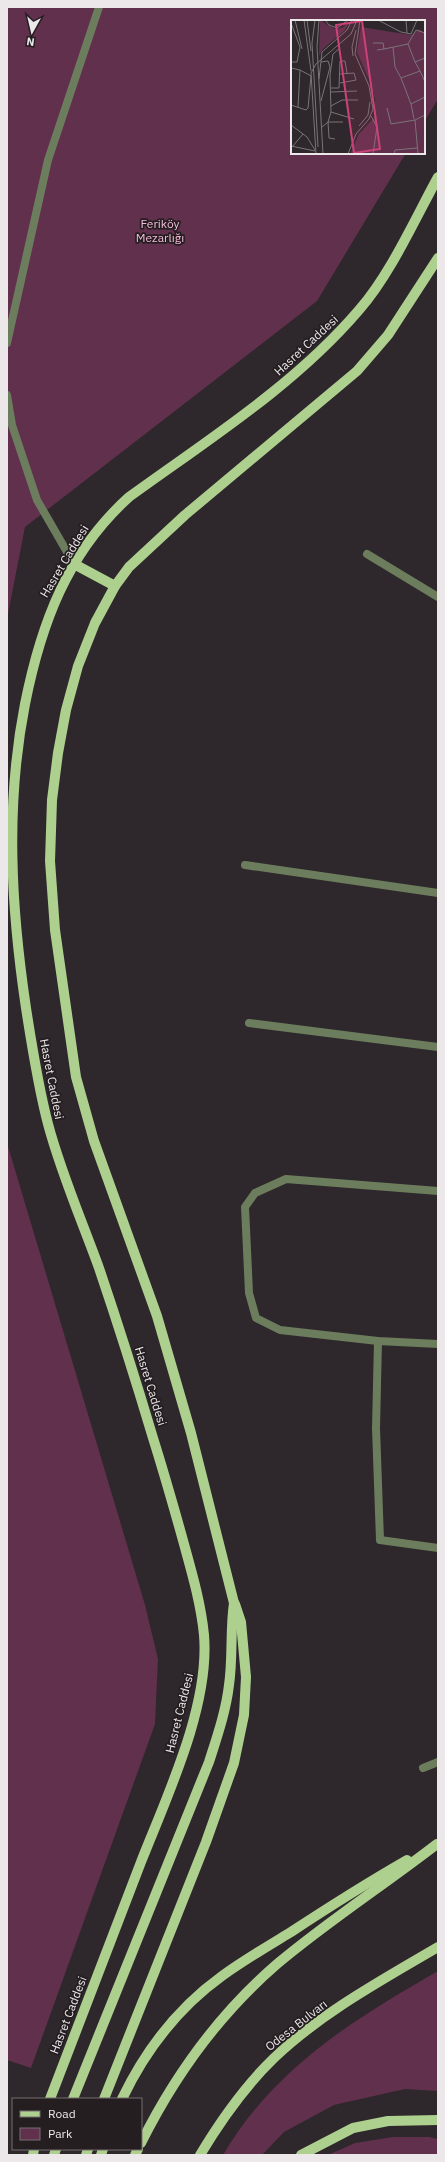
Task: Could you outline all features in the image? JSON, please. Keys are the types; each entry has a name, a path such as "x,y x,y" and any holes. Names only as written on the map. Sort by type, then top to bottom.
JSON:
{"main road":[{"name":"Hasret Caddesi","path":"50,2098 179,1768 203,1674 204,1635 195,1585 129,1356 49,1129 36,1076 18,953 12,884 12,807 20,728 42,634 54,601 74,564 107,517 129,497 278,388 322,350 360,309 389,266 438,177"},
{"name":"Hasret Caddesi","path":"73,2098 209,1762 221,1723 229,1685 231,1625 234,1602 191,1433 157,1316 94,1141 78,1084 55,930 50,861 52,800 58,753 66,710 78,666 94,622 115,586 129,567 152,544 357,371 388,335 438,258"},
{"path":"74,564 115,586"},
{"path":"104,2098 206,1842 234,1763 244,1714 246,1677 241,1622 234,1602"},
{"path":"122,2098 131,2080 164,2031 178,2016 221,1977 379,1876 437,1843"},
{"path":"142,2141 161,2104 203,2041 234,2006 277,1964 437,1843"},
{"name":"Odesa Bulvarı","path":"200,2155 221,2120 274,2058 322,2020 385,1978 438,1947"},
{"path":"301,2155 353,2128 388,2121 438,2120"}],"lane":[{"path":"7,344 48,160 99,7"},
{"path":"7,395 12,425 38,500 74,564"},
{"path":"366,554 438,597"},
{"path":"245,865 438,893"},
{"path":"249,1023 438,1047"},
{"path":"438,1191 286,1179 255,1193 245,1207 249,1293 256,1318 280,1330 378,1341 438,1344"},
{"path":"378,1341 376,1428 380,1540 438,1548"},
{"path":"423,1768 438,1762"}],"green space":[{"name":"Feriköy Mezarlığı","path":"7,7 438,7 438,99 425,120 425,20 291,20 291,154 405,154 317,301 25,527 7,619"},
{"path":"7,1143 145,1605 158,1659 155,1724 31,2068 7,2060"},
{"path":"438,1971 438,2091 405,2089 334,2105 284,2132 262,2155 223,2155 243,2124 266,2096 291,2071 346,2028 406,1989"},
{"path":"393,2137 429,2137 438,2139 438,2155 328,2155 355,2143"}]}
